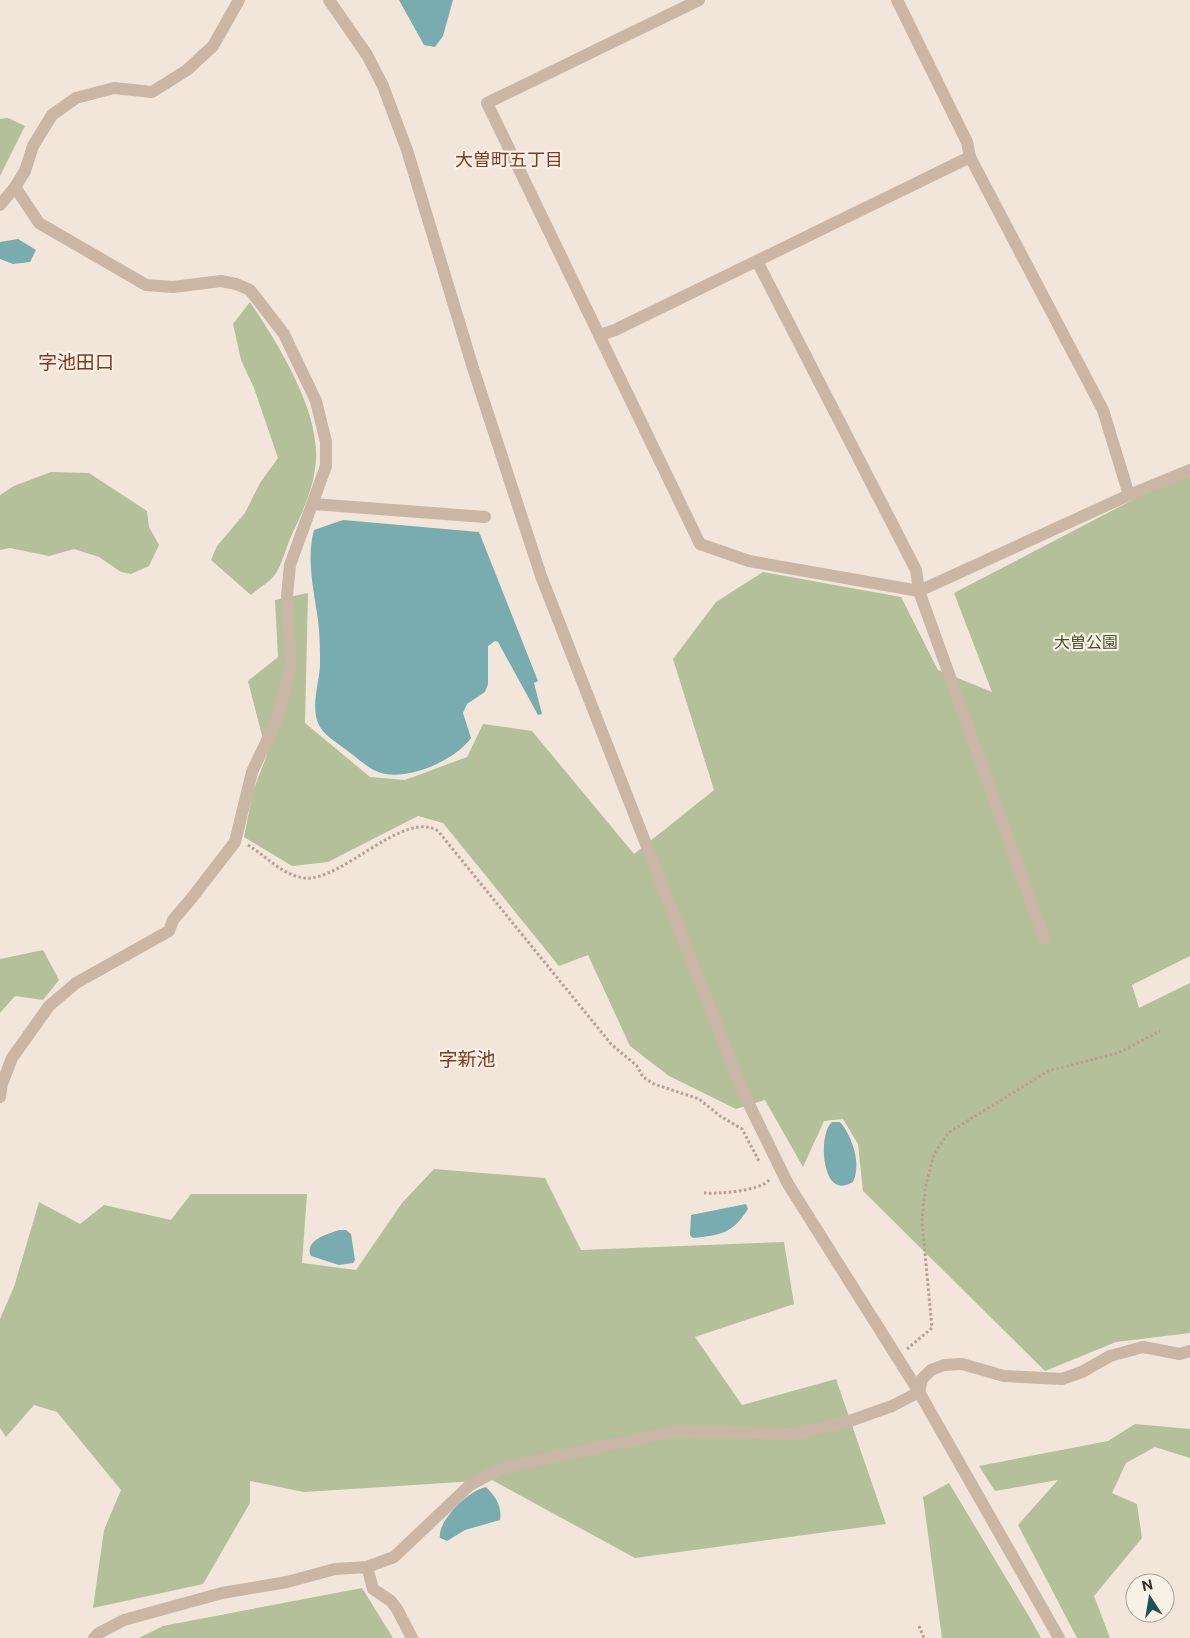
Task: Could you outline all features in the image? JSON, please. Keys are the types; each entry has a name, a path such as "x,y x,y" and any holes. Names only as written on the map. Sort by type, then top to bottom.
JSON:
{"street":[{"path":"0,205 15,187 24,171 33,146 52,115 76,98 114,88 152,92 187,70 213,46 239,0"},
{"path":"329,0 367,55 387,95 407,150 473,368 541,576 743,1092 788,1184 896,1359 919,1392 1059,1638"},
{"path":"699,0 487,103 700,544 749,561 919,591 1190,470"},
{"path":"897,0 967,142 970,157 1103,410 1129,496"},
{"path":"600,336 758,262 970,157"},
{"path":"0,1097 2,1084 12,1058 49,1006 76,983 169,931 173,920 192,899 235,842 248,786 278,717 287,681 291,651 287,596 290,565 326,466 327,455 326,442 316,401 284,334 250,290 236,284 221,281 173,287 146,285 39,223 15,187"},
{"path":"758,262 916,570 919,591 1044,938"},
{"path":"313,504 485,517"},
{"path":"94,1638 98,1633 124,1620 222,1593 287,1582 336,1569 367,1567 394,1557 470,1485 500,1469 677,1430 794,1434 847,1422 892,1406 919,1392 922,1379 931,1370 944,1364 962,1364 1004,1376 1062,1379 1082,1372 1110,1356 1143,1347 1180,1354 1190,1351"},
{"path":"367,1567 373,1589 391,1601 412,1638"}],"path":[{"path":"235,842 245,844 262,853 281,869 294,876 306,878 327,872 414,827 432,827 438,831 492,895 611,1044 638,1066 643,1077 654,1084 699,1099 720,1116 742,1129 762,1167"},
{"path":"896,1359 932,1328 922,1221 925,1189 934,1154 948,1133 1048,1071 1118,1053 1160,1031"},
{"path":"704,1193 715,1194 748,1189 770,1181 766,1174"},
{"path":"919,1626 924,1638"}],"green space":[{"path":"8,118 25,126 0,176 0,119"},
{"path":"250,302 273,338 296,381 313,426 316,448 314,477 309,494 279,568 272,579 251,595 211,560 217,546 245,513 260,483 278,458 254,388 241,360 233,324"},
{"name":"大曽公園","path":"1190,470 1190,956 1132,985 1139,1008 1190,983 1190,1333 1116,1342 1045,1371 863,1191 858,1144 843,1119 824,1121 803,1167 765,1100 736,1109 669,1076 630,1046 588,955 559,966 443,823 418,816 328,862 292,866 244,837 253,791 267,755 248,681 278,657 275,600 308,593 305,723 370,777 405,780 467,757 483,724 532,731 634,854 714,790 673,659 716,602 763,572 901,597 938,670 992,692 954,593"},
{"path":"51,472 89,473 147,511 149,527 159,545 149,566 131,574 121,572 99,557 74,549 49,556 10,548 0,550 0,495 14,486"},
{"path":"43,950 59,980 43,1000 15,996 0,1013 0,959"},
{"path":"434,1169 545,1178 581,1250 784,1242 794,1304 695,1337 742,1405 836,1379 886,1524 635,1558 492,1480 304,1492 250,1481 250,1503 203,1584 93,1608 104,1530 121,1490 57,1412 34,1405 6,1437 0,1428 0,1319 14,1287 39,1202 80,1224 104,1205 171,1220 191,1194 307,1194 302,1263 356,1270 402,1203"},
{"path":"1135,1424 1190,1429 1190,1458 1155,1447 1126,1463 1112,1493 1137,1504 1142,1538 1094,1596 1110,1638 1077,1638 1018,1525 1058,1480 995,1491 979,1466 1108,1441"},
{"path":"949,1483 1041,1638 942,1638 923,1497"},
{"path":"362,1588 393,1638 139,1638 163,1626"}],"water":[{"path":"399,0 453,0 443,36 435,47 424,45"},
{"path":"18,239 36,250 30,262 13,264 0,259 0,242"},
{"path":"343,520 479,532 538,681 534,683 542,714 538,715 498,642 495,641 488,646 488,684 485,692 467,704 463,713 471,738 453,755 441,762 400,775 387,774 376,771 368,766 326,734 318,723 315,709 320,666 320,643 311,552 314,530"},
{"path":"832,1122 840,1122 844,1128 852,1142 856,1159 856,1175 853,1182 840,1186 833,1182 828,1175 824,1156 825,1136"},
{"path":"746,1204 748,1209 737,1224 725,1232 693,1238 690,1235 691,1215"},
{"path":"339,1230 346,1230 351,1234 355,1260 353,1263 339,1265 311,1256 311,1246 318,1238"},
{"path":"486,1487 498,1502 500,1520 465,1530 447,1541 440,1538 440,1531 444,1523 456,1507 471,1494"}],"district":[{"name":"大曽町五丁目","path":"509,160"},
{"name":"字池田口","path":"76,362"},
{"name":"字新池","path":"467,1059"}]}
